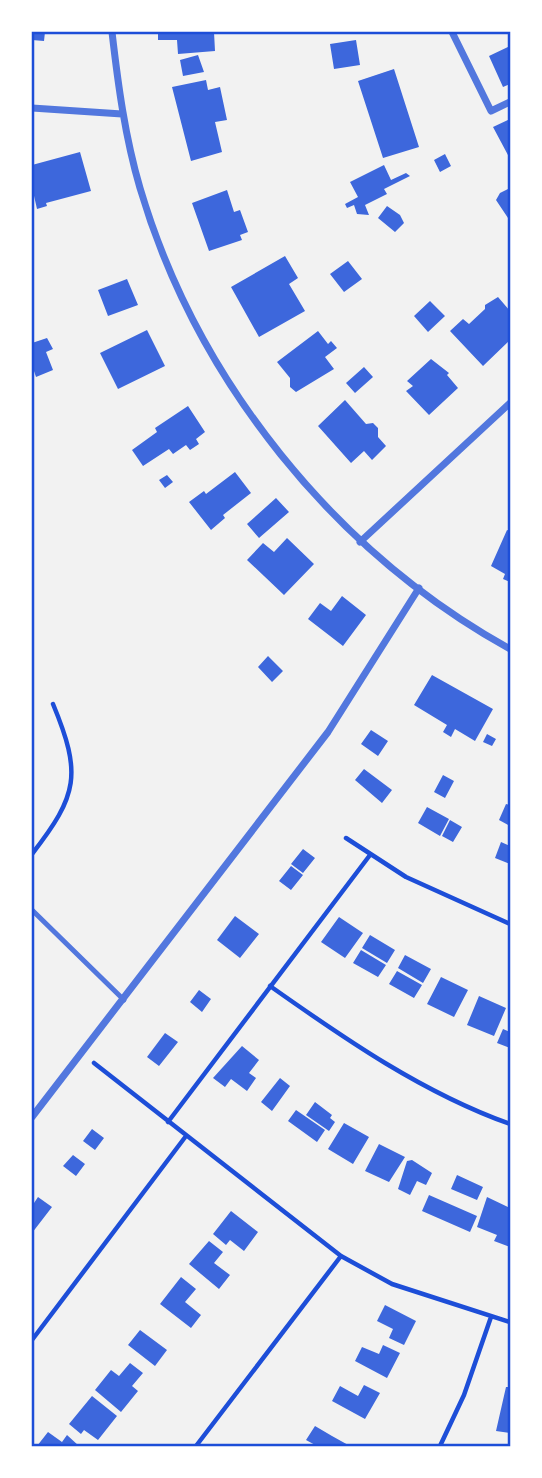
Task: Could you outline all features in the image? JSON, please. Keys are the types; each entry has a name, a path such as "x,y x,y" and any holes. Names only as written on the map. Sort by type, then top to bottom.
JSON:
{"street":[{"path":"112,32 122,114 140,188 157,237 193,320 229,382 292,469 360,541 460,620 510,649"},
{"path":"452,32 491,111 510,102"},
{"path":"32,108 122,114"},
{"path":"360,541 510,403"},
{"path":"32,1117 328,732 419,588"}],"lane":[{"path":"32,909 124,1000"}],"path":[{"path":"32,854 63,813 72,784 71,761 65,734 52,704"},
{"path":"346,838 370,855 447,898 510,924"},
{"path":"168,1122 370,855"},
{"path":"270,986 353,1045 419,1082 510,1125"},
{"path":"82,1053 341,1256 393,1284 510,1322"},
{"path":"32,1340 186,1136"},
{"path":"196,1447 341,1256"},
{"path":"440,1447 464,1395 491,1317"}],"building":[{"path":"32,32 45,32 44,41 32,40"},
{"path":"158,32 214,32 215,51 178,54 177,40 158,40"},
{"path":"356,40 360,65 334,69 330,44"},
{"path":"510,46 510,84 503,87 489,56"},
{"path":"198,55 204,72 183,76 180,60"},
{"path":"394,69 419,147 383,158 358,81"},
{"path":"206,80 208,90 220,87 227,120 215,122 222,152 191,161 172,87"},
{"path":"510,119 510,156 509,157 493,127"},
{"path":"80,152 91,191 46,203 47,206 37,209 32,187 32,165"},
{"path":"445,154 451,166 440,172 434,160"},
{"path":"384,165 391,180 406,173 410,176 384,189 387,194 365,205 369,215 357,214 354,205 347,208 345,204 358,197 350,182"},
{"path":"508,189 510,221 496,200 500,193"},
{"path":"227,190 234,212 240,210 248,232 240,235 242,240 209,251 192,203"},
{"path":"387,206 400,215 404,223 395,232 378,218"},
{"path":"285,256 298,278 289,284 305,311 259,337 231,287"},
{"path":"348,261 362,279 344,292 330,274"},
{"path":"127,279 138,305 108,316 98,290"},
{"path":"498,297 510,311 510,340 483,366 450,331 463,319 469,324 485,309 485,305"},
{"path":"430,301 445,316 428,332 414,316"},
{"path":"147,330 165,366 118,389 100,353"},
{"path":"318,331 328,344 331,341 337,348 325,357 334,369 296,392 290,387 290,378 277,362"},
{"path":"47,338 53,349 46,352 53,370 36,377 32,365 32,343"},
{"path":"431,359 449,373 447,375 458,388 429,415 406,391 413,386 407,381"},
{"path":"364,367 373,377 355,393 346,383"},
{"path":"345,400 366,424 373,423 378,428 378,437 386,446 372,460 364,451 351,463 318,426"},
{"path":"188,406 205,432 196,439 199,444 190,450 186,445 173,454 169,449 143,466 132,450 157,432 155,428"},
{"path":"235,472 251,493 223,515 225,518 211,530 189,502 204,491 206,494"},
{"path":"167,475 173,482 165,488 159,480"},
{"path":"276,498 289,512 259,538 247,524"},
{"path":"507,530 510,531 510,582 503,579 505,574 491,566"},
{"path":"287,538 314,564 284,595 247,560 263,543 274,552"},
{"path":"342,596 366,615 343,646 308,619 320,603 331,611"},
{"path":"268,656 283,671 272,682 258,667"},
{"path":"432,675 493,709 475,741 455,729 451,737 443,732 447,725 414,705"},
{"path":"371,730 388,741 378,756 361,744"},
{"path":"487,734 496,739 492,746 483,742"},
{"path":"364,769 392,790 382,803 355,780"},
{"path":"443,775 454,781 445,798 434,792"},
{"path":"506,804 510,805 510,826 499,820"},
{"path":"427,807 449,819 440,836 418,823"},
{"path":"450,820 462,827 453,842 442,836"},
{"path":"501,842 510,846 510,864 495,858"},
{"path":"303,849 315,858 303,873 291,864"},
{"path":"291,866 303,875 291,890 279,881"},
{"path":"235,916 259,934 240,958 217,940"},
{"path":"339,917 363,933 345,958 321,942"},
{"path":"370,935 395,950 387,963 362,948"},
{"path":"361,950 386,965 378,977 353,963"},
{"path":"405,955 431,969 423,983 398,968"},
{"path":"397,971 422,985 414,998 389,984"},
{"path":"441,977 468,990 454,1017 427,1004"},
{"path":"199,990 211,999 202,1012 190,1002"},
{"path":"479,996 506,1008 494,1036 467,1025"},
{"path":"503,1029 510,1032 510,1048 497,1043"},
{"path":"165,1033 178,1042 159,1066 147,1057"},
{"path":"242,1046 259,1060 249,1073 256,1078 247,1091 231,1079 225,1087 213,1078"},
{"path":"280,1078 290,1086 272,1111 261,1102"},
{"path":"315,1102 332,1115 330,1118 335,1122 329,1131 306,1115"},
{"path":"296,1110 325,1130 317,1142 288,1121"},
{"path":"344,1123 369,1137 353,1164 328,1149"},
{"path":"92,1129 104,1138 95,1150 83,1141"},
{"path":"379,1144 405,1157 389,1182 365,1171"},
{"path":"73,1155 85,1164 76,1176 63,1166"},
{"path":"412,1160 432,1173 426,1185 417,1181 410,1195 398,1189 407,1161"},
{"path":"457,1175 483,1187 477,1200 451,1189"},
{"path":"429,1195 477,1216 470,1232 422,1211"},
{"path":"38,1197 52,1207 32,1233 32,1206"},
{"path":"487,1197 510,1208 510,1247 494,1241 497,1235 477,1227"},
{"path":"231,1211 258,1232 244,1251 230,1240 226,1245 213,1234"},
{"path":"209,1241 223,1252 214,1263 230,1275 219,1289 189,1264"},
{"path":"181,1277 196,1289 185,1302 201,1315 191,1328 160,1304"},
{"path":"385,1305 416,1321 404,1345 389,1338 393,1329 377,1321"},
{"path":"140,1330 167,1350 155,1366 128,1345"},
{"path":"383,1345 400,1353 387,1378 355,1361 362,1347 379,1354"},
{"path":"130,1363 143,1373 132,1386 138,1391 121,1412 95,1390 111,1370 119,1376"},
{"path":"364,1385 380,1393 365,1419 332,1401 340,1386 358,1396"},
{"path":"506,1387 510,1387 510,1433 496,1431"},
{"path":"92,1396 117,1416 98,1440 84,1430 81,1434 69,1424"},
{"path":"315,1426 350,1446 317,1446 306,1440"},
{"path":"48,1432 62,1442 67,1435 79,1446 37,1446"}]}
